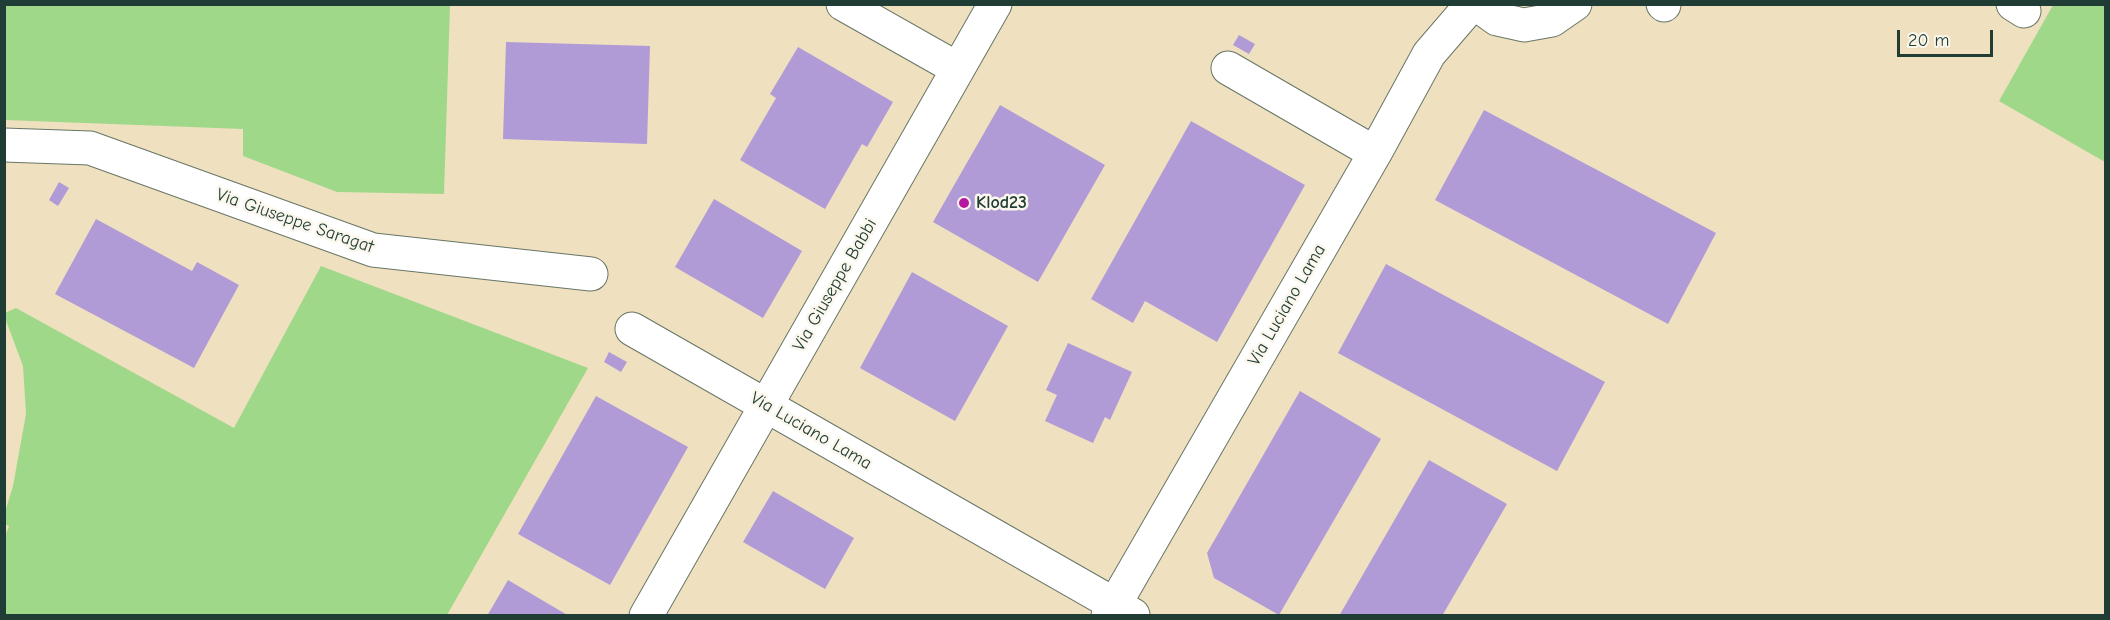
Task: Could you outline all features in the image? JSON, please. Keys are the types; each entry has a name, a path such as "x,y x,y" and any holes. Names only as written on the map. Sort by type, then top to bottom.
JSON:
{"street":[{"path":"843,4 958,69"},
{"name":"Via Giuseppe Babbi","path":"646,615 995,4"},
{"name":"Via Luciano Lama","path":"632,329 1119,612 1430,54 1472,4"},
{"path":"1476,4 1497,19 1524,25 1552,20 1575,4"},
{"path":"1228,68 1375,153"},
{"name":"Via Giuseppe Saragat","path":"4,145 90,148 373,250 591,274"}],"green space":[{"path":"5,4 450,5 444,194 337,192 243,156 243,129 5,120"},
{"path":"2053,5 2105,5 2105,162 1999,101"},
{"path":"321,266 588,368 447,615 5,615 4,539 9,526 5,524 5,512 13,486 26,414 23,366 5,313 16,308 234,428"}],"building":[{"path":"1239,35 1255,44 1249,54 1233,45"},
{"path":"506,42 650,46 647,144 503,139"},
{"path":"798,47 893,102 867,147 862,144 825,209 740,160 776,98 770,94"},
{"path":"1000,105 1105,165 1038,282 933,222"},
{"path":"1484,110 1716,233 1668,324 1435,200"},
{"path":"1191,121 1305,185 1217,342 1145,301 1133,323 1091,299"},
{"path":"59,182 69,188 58,206 49,200"},
{"path":"714,199 802,251 763,318 675,267"},
{"path":"96,219 192,271 197,262 239,285 194,368 55,294"},
{"path":"1386,264 1605,382 1557,471 1338,353"},
{"path":"912,272 1008,326 955,421 860,368"},
{"path":"1068,343 1132,372 1110,420 1105,417 1093,443 1045,421 1057,395 1046,390"},
{"path":"609,352 627,362 621,372 604,362"},
{"path":"1300,391 1381,439 1279,615 1214,578 1207,553"},
{"path":"596,396 688,447 610,585 518,534"},
{"path":"1429,460 1507,504 1442,616 1339,616"},
{"path":"773,491 854,538 825,589 743,542"},
{"path":"508,580 569,616 487,616"}],"place":[{"name":"Klod23","path":"964,203"}]}
